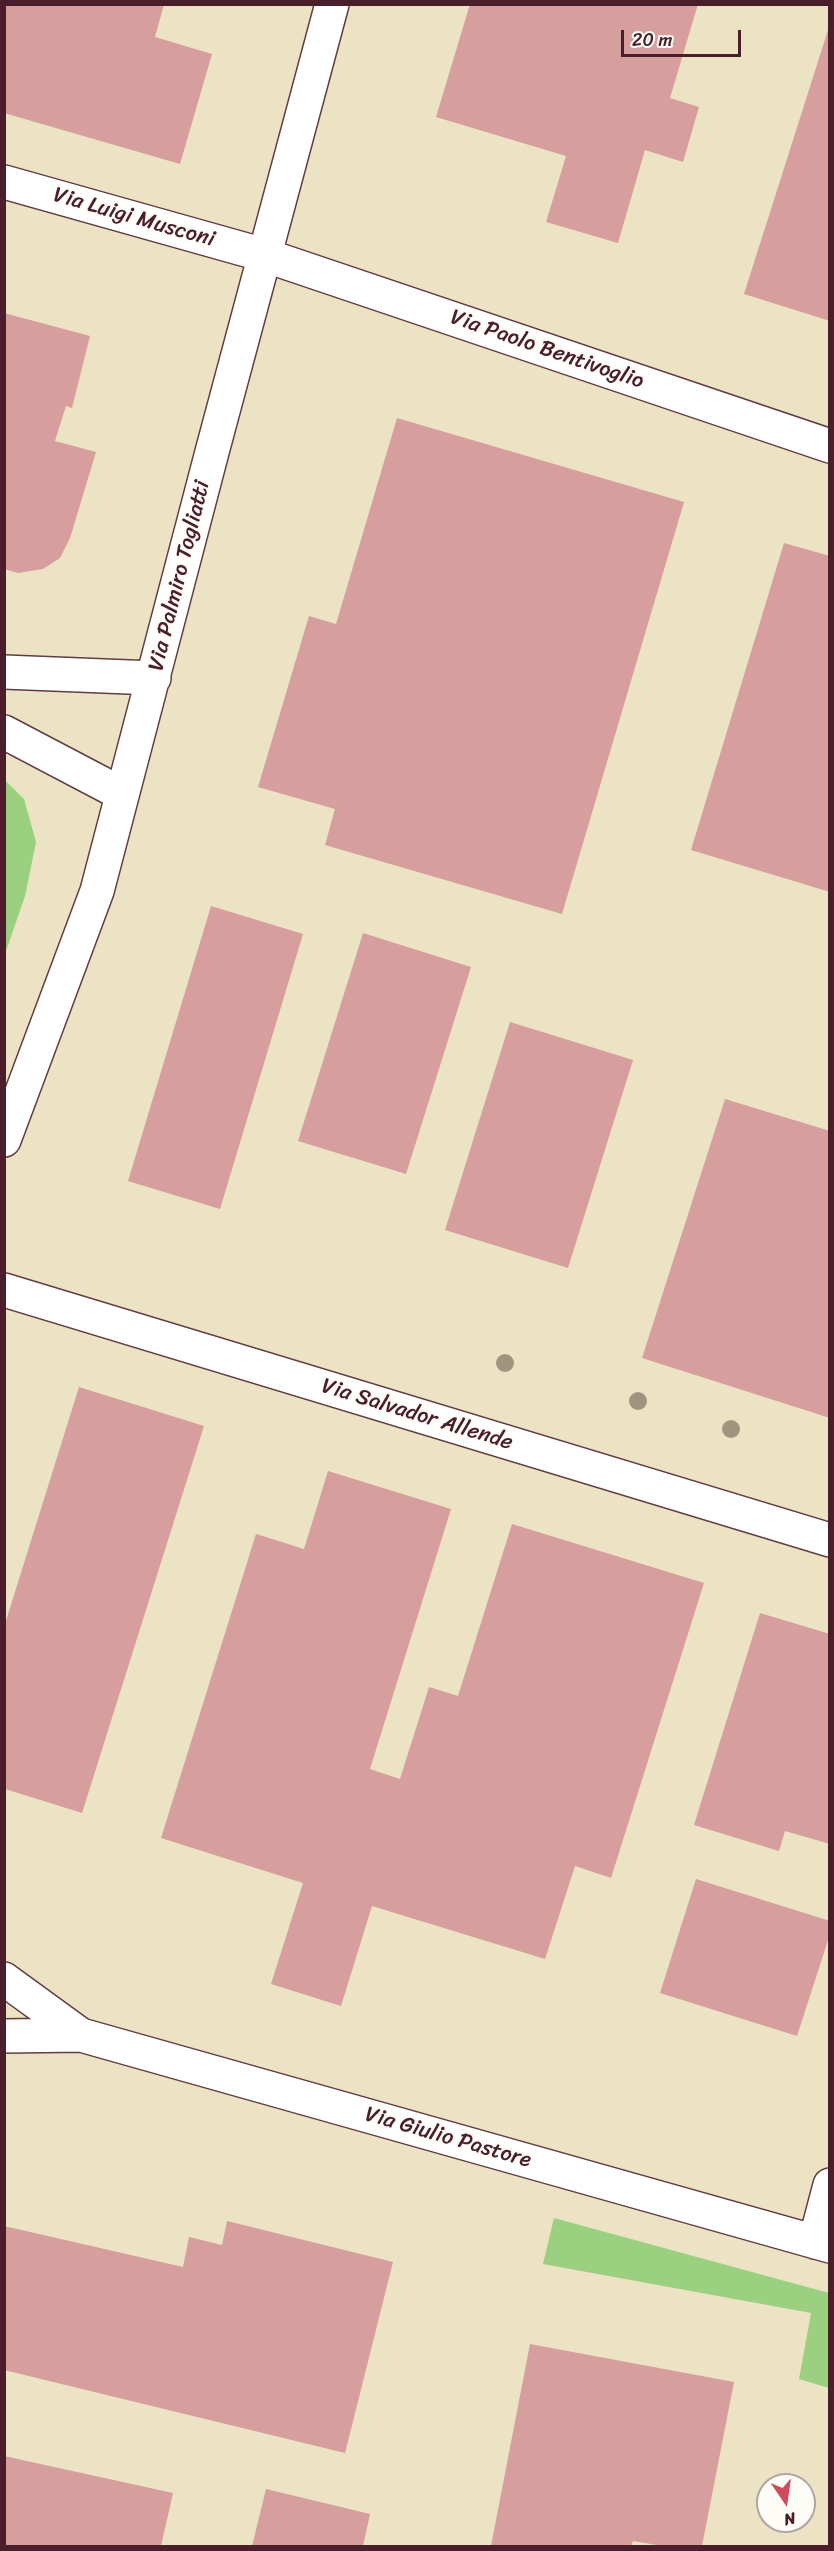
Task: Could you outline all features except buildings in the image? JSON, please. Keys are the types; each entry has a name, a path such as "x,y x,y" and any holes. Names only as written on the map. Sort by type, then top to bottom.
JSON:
{"street":[{"name":"Via Palmiro Togliatti","path":"4,1140 97,891 332,4"},
{"name":"Via Luigi Musconi","path":"4,182 264,255"},
{"name":"Via Paolo Bentivoglio","path":"264,255 830,446"},
{"path":"4,672 154,678"},
{"path":"4,732 122,794"},
{"name":"Via Salvador Allende","path":"4,1290 830,1540"},
{"name":"Via Giulio Pastore","path":"4,1979 81,2035"},
{"name":"Via Giulio Pastore","path":"4,2036 81,2035 822,2244 830,2185"}],"green space":[{"path":"5,780 24,799 36,842 25,896 5,954"},
{"path":"554,2218 829,2293 829,2388 799,2379 811,2313 543,2264"}]}
